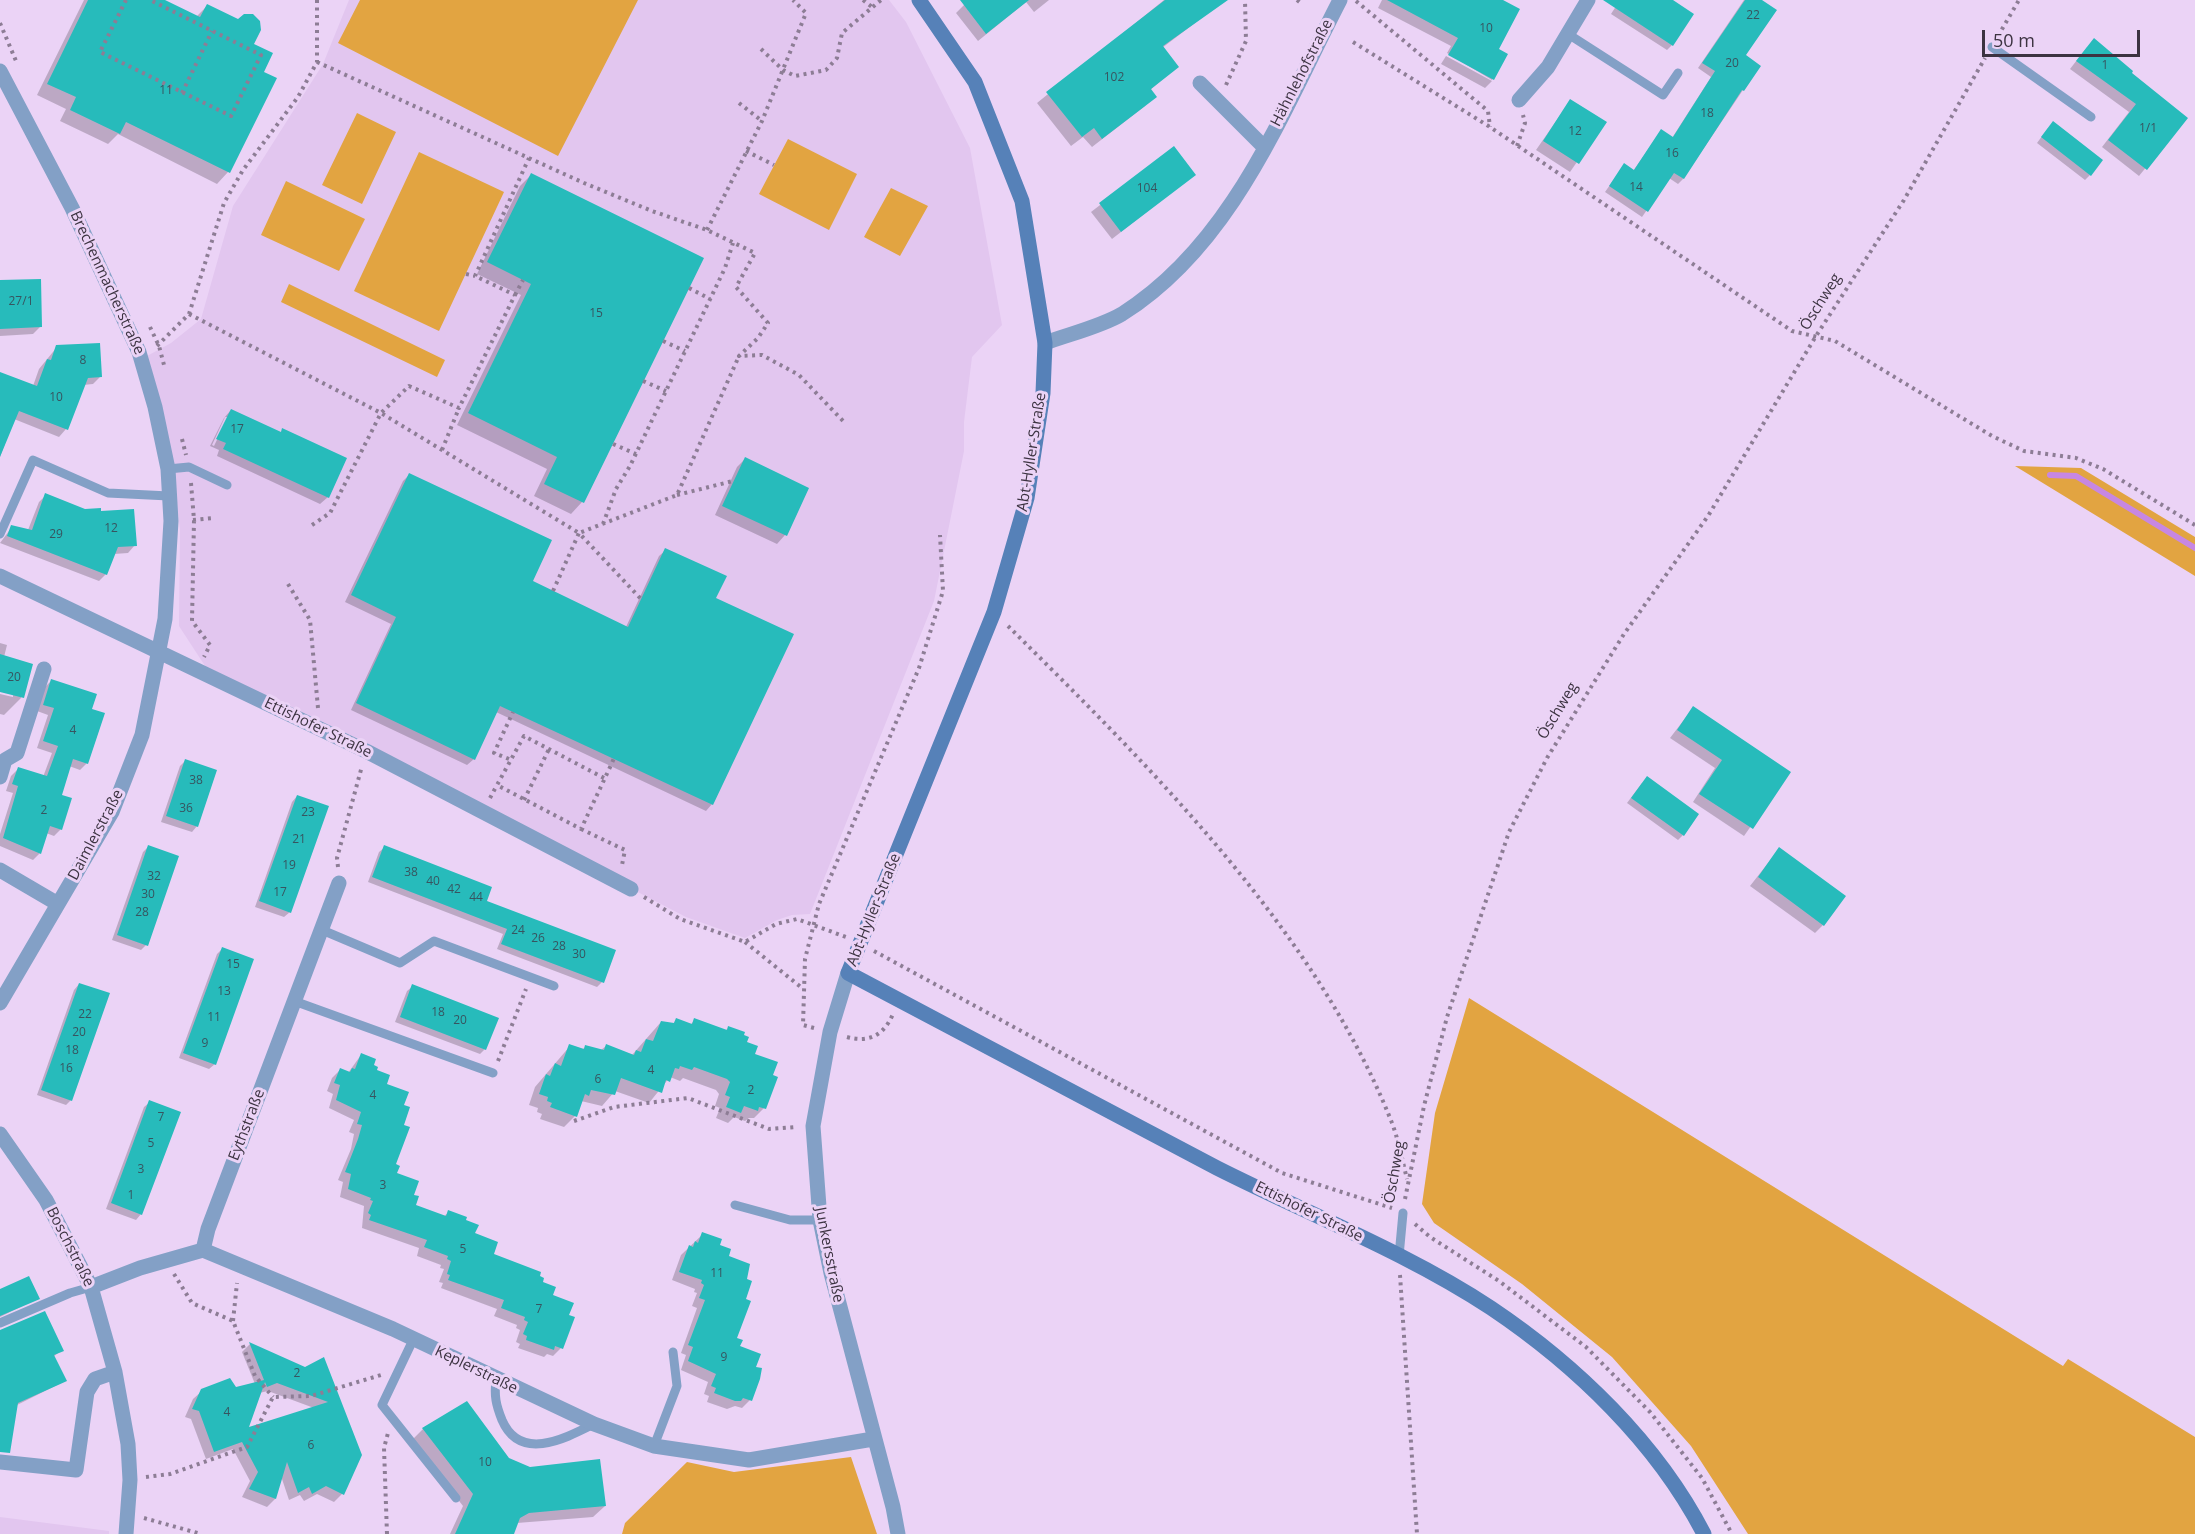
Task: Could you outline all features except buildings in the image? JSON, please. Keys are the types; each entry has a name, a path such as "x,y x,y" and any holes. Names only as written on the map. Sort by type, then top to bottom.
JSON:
{"street":[{"name":"Abt-Hyller-Straße","path":"848,973 994,612 1027,498 1043,393 1045,343 1022,201 975,82 919,0"},
{"name":"Hähnlehofstraße","path":"1045,343 1120,315 1168,281 1210,235 1237,196 1340,0"},
{"path":"1519,100 1548,67 1588,0"},
{"name":"Brechenmacherstraße","path":"0,71 72,208 140,352 155,407 168,469 171,521 165,619 158,653"},
{"name":"Hähnlehofstraße","path":"1200,83 1264,147"},
{"name":"Ettishofer Straße","path":"0,576 366,751 625,886"},
{"name":"Daimlerstraße","path":"0,1003 112,812 142,735 158,653"},
{"path":"0,777 5,760 17,753 44,669"},
{"path":"0,870 58,904"},
{"name":"Eythstraße","path":"203,1250 208,1228 339,883"},
{"name":"Ettishofer Straße","path":"848,973 1219,1168 1399,1256 1491,1308 1552,1353 1606,1402 1660,1464 1704,1534"},
{"name":"Junkersstraße","path":"848,973 830,1032 813,1126 820,1220 831,1274 873,1439 893,1507 897,1534"},
{"name":"Boschstraße","path":"0,1134 46,1200 91,1287 115,1372 128,1444 130,1480 126,1534"},
{"path":"91,1287 203,1250"},
{"name":"Keplerstraße","path":"203,1250 302,1289 594,1424 654,1446 749,1460 873,1439"},
{"path":"0,1462 76,1470 87,1392 95,1379 115,1372"}],"lane":[{"path":"1568,34 1663,96 1678,74"},
{"path":"1992,47 2091,117"},
{"path":"0,534 33,460 108,493 170,496"},
{"path":"168,469 189,467 227,485"},
{"path":"322,930 400,963 434,942 554,986"},
{"path":"294,1001 493,1073"},
{"path":"735,1205 790,1220 820,1220"},
{"name":"Öschweg","path":"1399,1256 1403,1213"},
{"path":"0,1323 70,1293 91,1287"},
{"path":"413,1340 382,1405 456,1498"},
{"path":"654,1446 677,1386 674,1352"},
{"path":"496,1380 494,1401 508,1432 523,1443 541,1445 572,1435 594,1424"}],"path":[{"path":"126,0 100,52 231,116 261,55 150,0"},
{"path":"140,352 159,346 189,314 224,203 243,170 298,97 317,62 317,0"},
{"path":"707,230 762,121 806,14 793,0"},
{"path":"863,0 872,7"},
{"path":"761,49 783,70 795,76 826,70 837,58 842,33 882,0"},
{"path":"1219,102 1246,41 1245,0"},
{"path":"1297,0 1302,4"},
{"path":"1354,0 1488,111 1490,127"},
{"name":"Öschweg","path":"1403,1213 1407,1180 1447,1017 1509,832 1547,758 1586,692 1708,516 1816,336 1904,200 2019,0"},
{"path":"182,93 212,31"},
{"path":"1353,42 1490,127 1792,331 1835,341 1992,436 2024,451 2076,458 2103,469 2195,525"},
{"path":"317,62 529,158 652,211 707,230 754,253 736,287 768,323 758,338 740,356 677,495"},
{"path":"1517,146 1525,123 1519,100"},
{"path":"739,104 762,121"},
{"path":"746,151 774,165"},
{"path":"475,276 529,158"},
{"path":"603,524 616,489 636,454 725,268 733,243"},
{"path":"466,274 515,295"},
{"path":"442,450 459,408 523,280"},
{"path":"689,288 710,298"},
{"path":"189,314 381,414 579,533 641,599"},
{"path":"663,341 685,351"},
{"path":"740,356 762,355 799,375 845,423"},
{"path":"643,381 666,391"},
{"path":"312,525 330,513 381,414 409,386 459,408"},
{"path":"613,444 636,454"},
{"path":"553,591 579,533 677,495 733,482"},
{"path":"171,521 214,518"},
{"path":"803,1025 804,959 828,879 919,668 943,591 940,535"},
{"path":"288,584 310,620 320,729"},
{"path":"994,612 1133,751 1233,866 1312,972 1352,1038 1391,1119 1407,1180"},
{"path":"509,759 494,753 513,712"},
{"path":"604,778 524,736 509,759 497,785 581,829 626,849 625,886 680,919 745,942 802,988"},
{"path":"524,800 549,749"},
{"path":"339,883 337,858 366,751"},
{"path":"581,829 614,759"},
{"path":"745,942 776,924 797,919 861,943"},
{"path":"493,1073 531,978"},
{"path":"574,1121 614,1107 688,1098 769,1130 813,1126"},
{"path":"1399,1256 1417,1534"},
{"path":"165,1261 192,1303 233,1321"},
{"path":"239,1265 233,1321 255,1376 273,1397"},
{"path":"273,1397 311,1396 400,1369"},
{"path":"130,1480 170,1474 247,1447 273,1397"},
{"path":"387,1534 384,1448 392,1417"},
{"path":"128,1514 201,1534"}],"shaded area":[{"path":"349,0 889,0 906,22 970,148 1002,325 972,357 964,422 964,451 934,601 810,914 792,915 777,920 745,938 686,917 207,669 179,626 180,530 172,456 147,356 171,343 201,319 233,206 323,64"},
{"path":"360,0 638,0 558,156 338,43"},
{"path":"357,113 396,132 362,204 322,185"},
{"path":"788,139 857,174 829,230 759,194"},
{"path":"419,152 504,192 439,331 354,291"},
{"path":"286,181 365,219 339,271 261,235"},
{"path":"891,188 928,206 900,256 864,237"},
{"path":"289,284 445,360 437,377 281,302"},
{"path":"2015,466 2081,468 2195,537 2195,576"},
{"path":"1469,998 2063,1366 2068,1359 2195,1437 2195,1534 1748,1534 1691,1446 1612,1357 1522,1284 1434,1223 1422,1204 1435,1113"},
{"path":"851,1457 877,1534 622,1534 625,1523 687,1462 734,1472"},
{"path":"0,1517 109,1531 109,1534 0,1534"}],"waterway":[{"path":"2050,475 2076,476 2195,548"}]}
